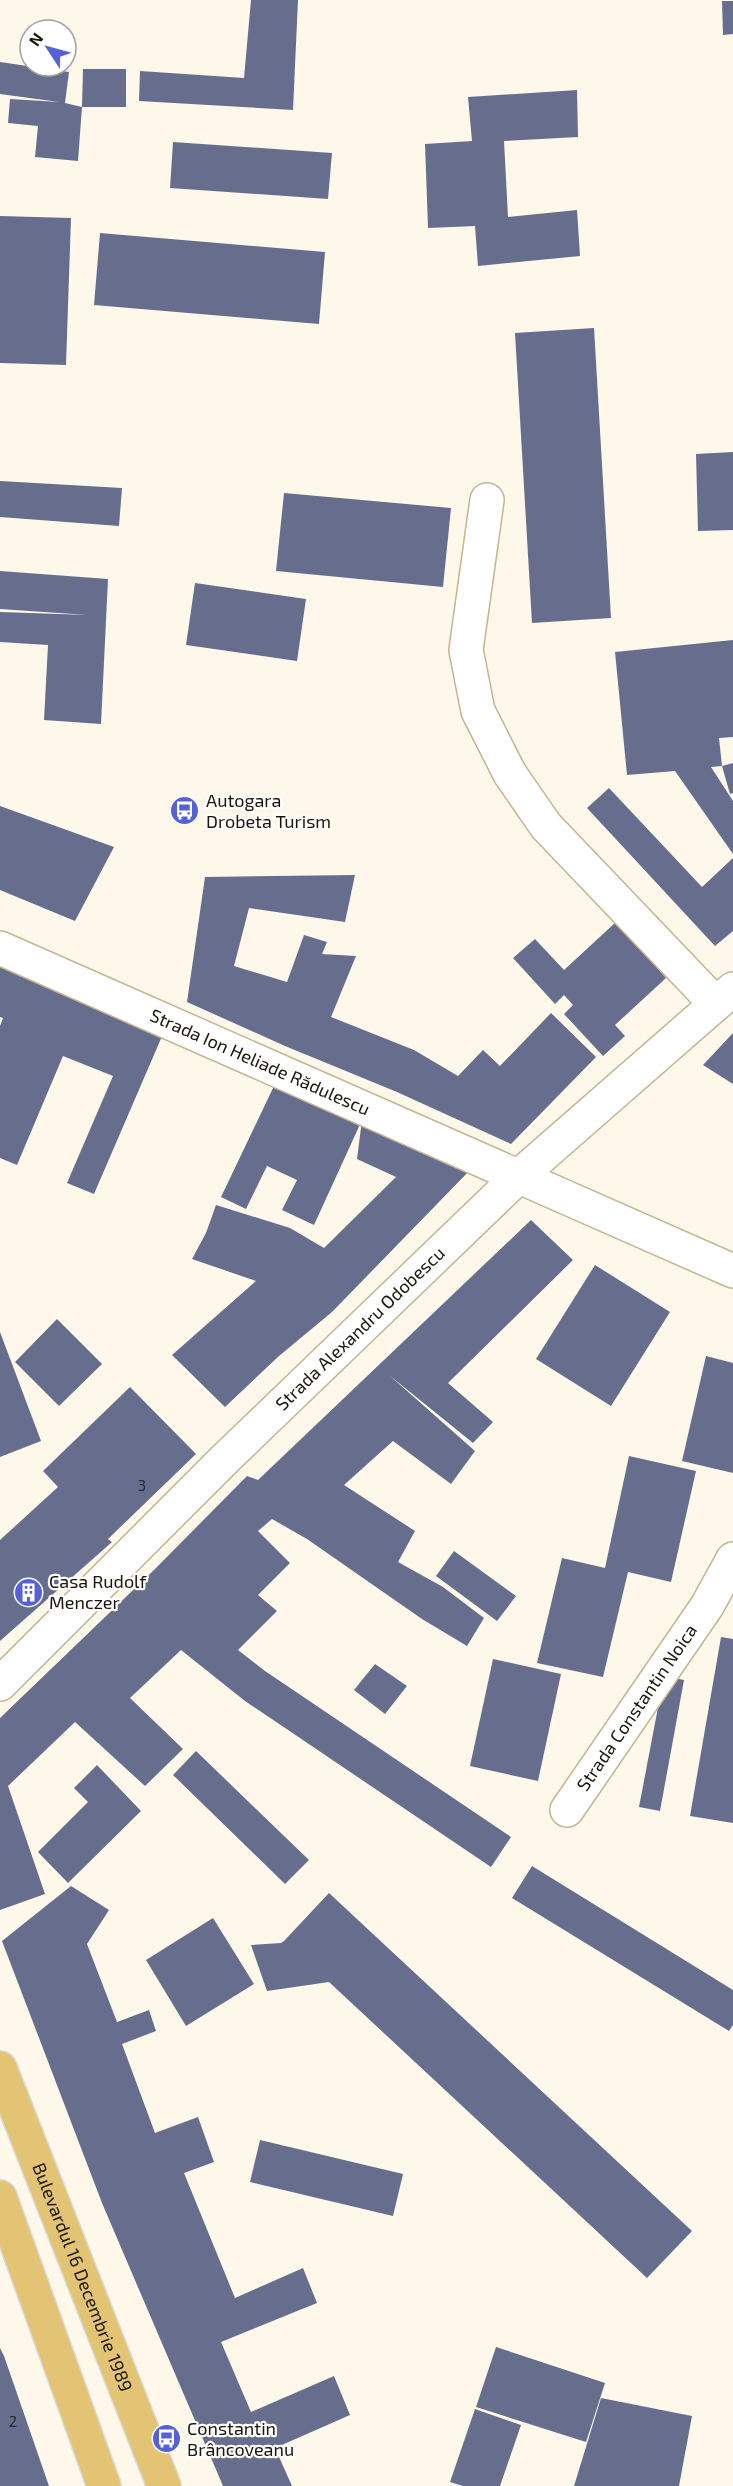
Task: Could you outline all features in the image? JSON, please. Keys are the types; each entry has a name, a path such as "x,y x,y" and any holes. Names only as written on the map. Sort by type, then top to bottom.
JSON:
{"main road":[{"name":"Bulevardul 16 Decembrie 1989","path":"0,2068 164,2486"},
{"path":"0,2197 104,2486"}],"street":[{"path":"487,500 466,650 478,711 510,774 546,826 724,997"},
{"name":"Strada Ion Heliade Rădulescu","path":"0,948 733,1271"},
{"name":"Strada Alexandru Odobescu","path":"0,1684 224,1460 518,1177 724,997"},
{"name":"Strada Constantin Noica","path":"567,1810 720,1607 733,1559"}],"building":[{"path":"251,0 298,0 293,110 139,101 140,71 244,78"},
{"path":"722,1 733,1 733,34 723,35"},
{"path":"0,62 18,65 18,78 68,78 65,103 82,107 78,161 35,157 38,126 8,123 10,99 59,102 0,94"},
{"path":"83,69 126,69 126,107 82,107"},
{"path":"577,90 578,137 504,141 508,217 577,210 580,256 478,266 475,226 428,228 425,144 472,141 468,97"},
{"path":"173,142 332,153 328,199 170,188"},
{"path":"0,216 71,218 66,365 0,363"},
{"path":"100,233 325,252 319,324 94,305"},
{"path":"594,328 611,618 532,623 515,333"},
{"path":"733,452 733,530 698,531 696,454"},
{"path":"0,481 122,488 119,526 0,517"},
{"path":"284,493 451,508 443,587 276,571"},
{"path":"0,571 108,579 101,724 44,720 48,645 0,642 0,612 88,615 0,609"},
{"path":"195,583 306,599 297,661 186,645"},
{"path":"733,640 733,737 719,738 722,766 711,767 733,801 733,854 675,771 627,775 615,652"},
{"path":"733,763 733,793 730,794 722,766"},
{"path":"609,788 702,887 733,858 733,931 715,946 587,808"},
{"path":"0,806 114,847 75,921 0,890"},
{"path":"355,875 345,922 249,908 234,966 287,982 304,935 327,942 322,954 356,956 331,1017 414,1050 458,1076 483,1050 500,1066 551,1013 596,1057 511,1144 397,1092 285,1046 187,1002 205,877"},
{"path":"616,922 666,978 615,1025 625,1036 603,1056 564,1014 573,1005 564,995 555,1004 513,958 535,939 564,970"},
{"path":"0,955 166,1027 94,1194 67,1183 113,1076 63,1056 17,1165 0,1158 0,1026 3,1018 0,1017"},
{"path":"733,1033 733,1084 703,1065"},
{"path":"274,1086 362,1120 314,1225 282,1210 297,1180 267,1166 246,1209 221,1197"},
{"path":"362,1120 473,1167 332,1312 279,1356 225,1407 172,1355 256,1281 192,1259 206,1233 216,1205 290,1228 324,1248 396,1177 357,1159"},
{"path":"531,1220 573,1260 448,1383 493,1422 473,1443 389,1375 475,1451 451,1484 393,1441 344,1485 415,1531 398,1562 443,1587 484,1618 467,1646 422,1619 307,1539 272,1519 258,1531 290,1563 258,1595 277,1611 238,1650 265,1671 511,1837 491,1867 245,1701 181,1650 130,1698 183,1749 145,1786 75,1722 8,1786 45,1894 0,1910 0,1718 155,1569 247,1476 258,1480"},
{"path":"595,1265 670,1312 611,1406 536,1359"},
{"path":"57,1319 102,1364 59,1406 15,1362"},
{"path":"0,1332 41,1441 0,1457"},
{"path":"706,1356 733,1363 733,1473 682,1461"},
{"path":"130,1387 196,1454 108,1539 112,1542 0,1641 0,1540 58,1487 43,1471"},
{"path":"629,1456 696,1471 671,1582 628,1572 603,1677 537,1663 562,1558 605,1568"},
{"path":"454,1551 516,1596 497,1621 436,1576"},
{"path":"721,1637 733,1639 733,1823 690,1816"},
{"path":"493,1659 561,1674 538,1781 470,1766"},
{"path":"375,1664 407,1686 385,1714 354,1690"},
{"path":"664,1676 684,1680 660,1811 639,1807"},
{"path":"196,1751 309,1860 285,1884 173,1775"},
{"path":"97,1765 141,1811 68,1883 38,1852 88,1802 74,1788"},
{"path":"532,1866 733,1990 733,2025 729,2031 512,1898"},
{"path":"71,1886 109,1910 87,1944 117,2022 149,2010 156,2031 122,2044 155,2133 198,2117 214,2162 184,2173 235,2298 303,2268 317,2303 221,2342 251,2412 334,2376 350,2415 275,2448 292,2486 223,2486 102,2203 2,1941"},
{"path":"329,1893 692,2231 647,2278 329,1982 267,1991 251,1945 284,1941"},
{"path":"213,1918 254,1984 186,2026 146,1960"},
{"path":"260,2140 403,2174 393,2216 250,2182"},
{"path":"496,2347 605,2383 586,2442 476,2407"},
{"path":"0,2348 4,2356 49,2486 0,2486"},
{"path":"601,2398 692,2416 679,2486 574,2486"},
{"path":"475,2409 521,2425 500,2486 463,2486 450,2482"}],"place":[{"name":"Autogara Drobeta Turism","path":"185,811"},
{"name":"Casa Rudolf Menczer","path":"28,1592"},
{"name":"Constantin Brâncoveanu","path":"166,2439"}]}
